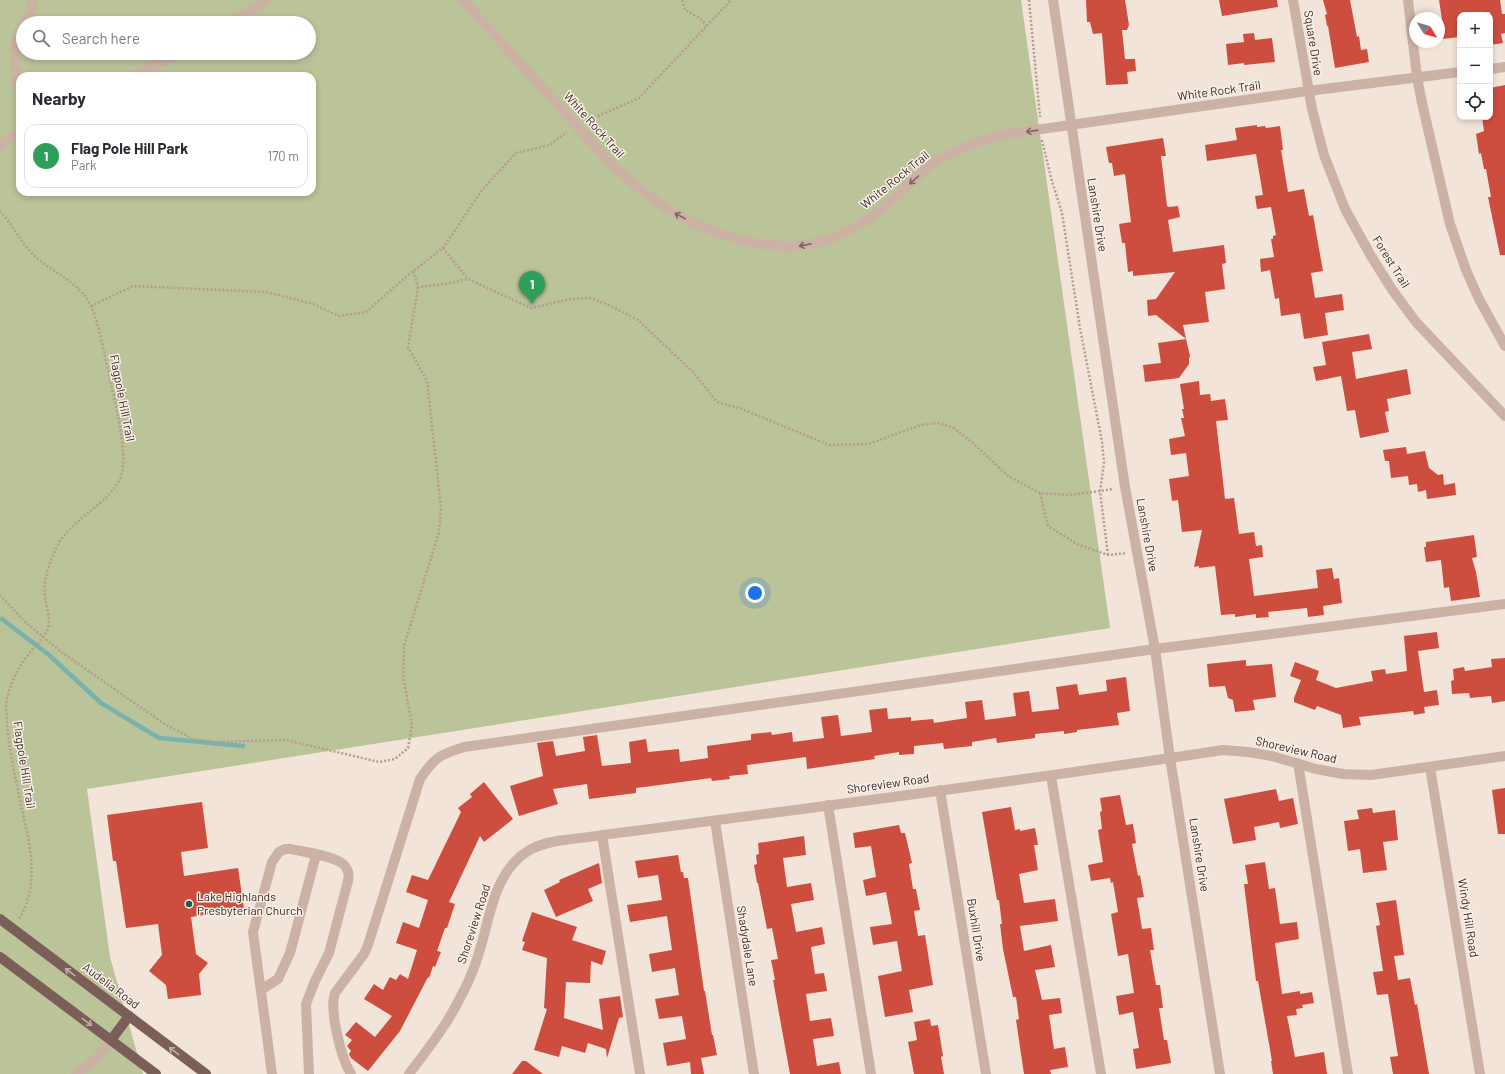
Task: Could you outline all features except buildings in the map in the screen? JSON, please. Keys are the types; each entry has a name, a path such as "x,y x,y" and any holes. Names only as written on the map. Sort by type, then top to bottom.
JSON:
{"main road":[{"name":"Audelia Road","path":"0,919 206,1074"},
{"path":"0,957 156,1074"},
{"path":"111,1040 129,1016"}],"street":[{"path":"28,16 32,8 32,0"},
{"path":"241,16 268,0"},
{"name":"White Rock Trail","path":"463,0 610,164 636,186 678,215 717,232 757,244 783,247 822,242 846,232 870,218 926,169 947,155 969,145 1007,134 1308,91 1457,72"},
{"name":"Lanshire Drive","path":"1053,0 1125,487 1155,649 1170,758 1220,1074"},
{"name":"Square Drive","path":"1293,0 1308,91"},
{"path":"1408,0 1417,77 1450,224 1472,285 1505,346"},
{"path":"16,43 16,82"},
{"path":"142,72 165,60"},
{"path":"1493,69 1505,67"},
{"name":"Forest Trail","path":"1308,91 1324,155 1346,209 1371,256 1393,291 1416,322 1505,416"},
{"path":"0,147 9,138 16,135"},
{"path":"351,1074 341,1052 332,1000 335,993 364,954 368,945 420,778 431,762 445,753 464,747 1155,649 1505,604"},
{"name":"Shoreview Road","path":"409,1074 433,1042 460,998 476,962 496,895 504,877 516,861 529,850 545,843 1051,776 1223,750 1272,756 1342,774 1371,775 1505,756"},
{"path":"1298,763 1348,1074"},
{"name":"Windy Hill Road","path":"1430,767 1480,1074"},
{"path":"1051,776 1100,1074"},
{"name":"Buxhill Drive","path":"940,790 986,1074"},
{"path":"828,805 870,1074"},
{"name":"Shadydale Lane","path":"715,821 754,1074"},
{"path":"602,835 640,1074"},
{"path":"272,1074 253,932 272,862 279,852 285,849 291,849 337,860 345,865 349,874 329,953 315,981 306,1004 309,1074"},
{"path":"261,990 278,979 290,953 316,855"},
{"path":"76,1074 96,1059 111,1040"}],"path":[{"path":"682,0 685,10 698,17 708,26"},
{"path":"91,306 133,286 141,286 267,292 313,304 339,316 366,312 413,271 443,248 482,190 516,153 550,145 576,126 639,98 731,0"},
{"path":"1029,0 1044,149 1062,213 1080,328 1102,442 1104,463 1100,491 1108,555"},
{"name":"Flagpole Hill Trail","path":"0,211 14,227 23,244 34,256 72,284 83,294 91,306 98,326 117,411 122,440 123,465 120,477 113,489 67,532 56,548 45,582 45,596 49,623 47,631 27,655 10,686 6,706 8,739 30,847 32,870 29,898 19,920"},
{"path":"443,248 468,279 531,308 571,299 591,298 611,306 638,320 693,372 718,402 742,409 829,445 868,444 921,425 938,423 954,428 975,445 1008,476 1040,493 1070,495 1125,487"},
{"path":"0,595 25,622 60,651 166,725 193,739 214,742 286,740 378,762 395,758 408,748 412,725 403,676 404,646 439,532 441,507 427,381 408,347 418,287 413,271"},
{"path":"418,287 446,284 468,279"},
{"path":"1040,493 1048,526 1077,544 1108,555 1137,552"}],"green space":[{"path":"0,0 1021,0 1110,628 87,789 110,957 143,1074 0,1074"}],"waterway":[{"path":"2,619 49,655 101,703 159,738 243,746"}],"place":[{"name":"Flag Pole Hill Park","path":"532,304"},
{"name":"Lake Highlands Presbyterian Church","path":"189,904"}]}
